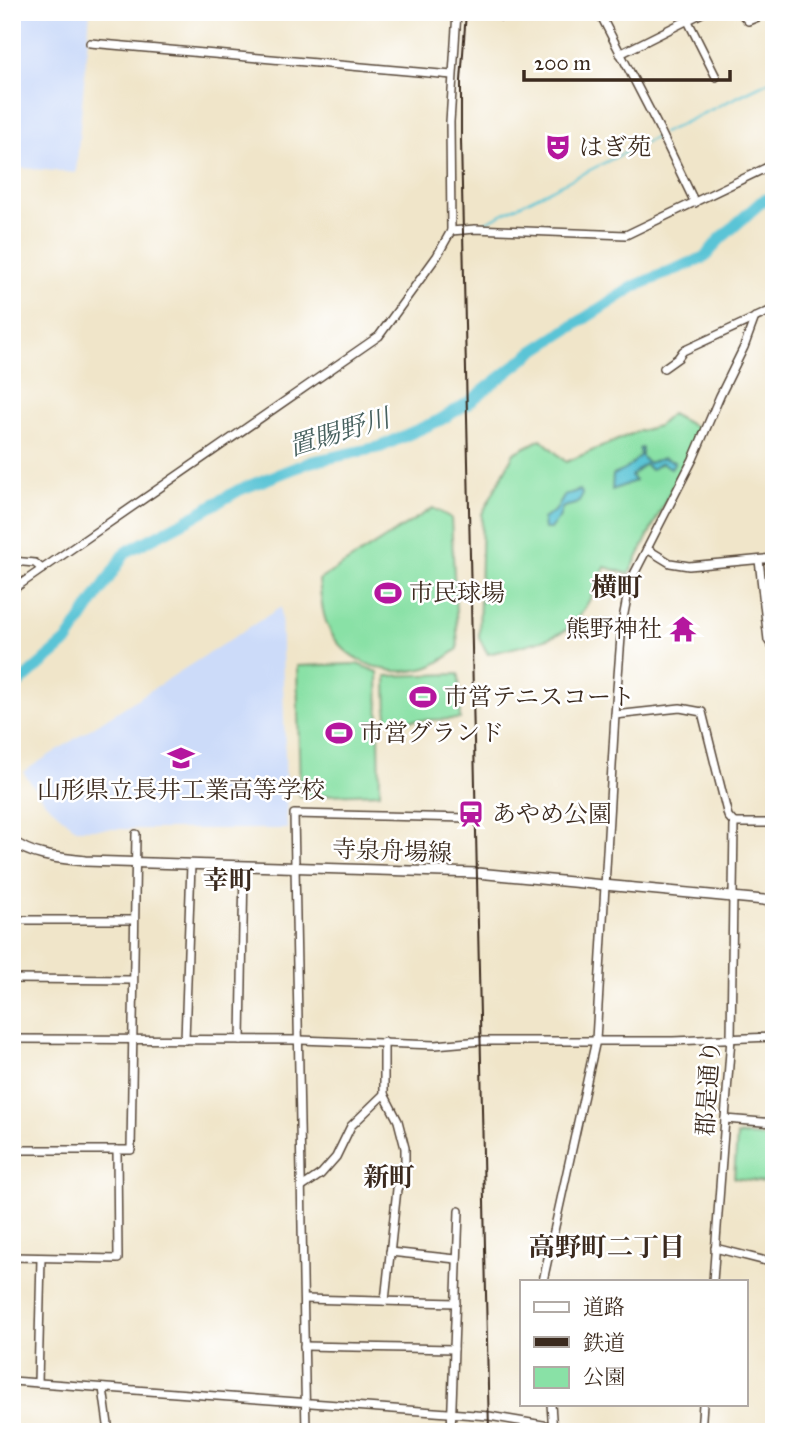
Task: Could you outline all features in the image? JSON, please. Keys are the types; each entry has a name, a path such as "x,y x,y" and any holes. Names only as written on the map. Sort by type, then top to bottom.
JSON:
{"main road":[{"name":"寺泉舟場線","path":"12,841 48,857 135,863 477,873 774,901"}],"street":[{"path":"12,590 379,336 437,256 451,231 452,75 457,12"},
{"path":"502,12 502,16 511,12"},
{"path":"599,12 695,203"},
{"path":"620,54 704,12"},
{"path":"740,12 748,21 770,12"},
{"path":"688,21 716,77"},
{"path":"90,43 452,75"},
{"path":"451,231 475,229 626,234 774,164"},
{"path":"664,368 683,351 774,309"},
{"path":"543,1280 596,1040 615,715 622,624 630,582 693,459 744,348 755,317"},
{"path":"647,549 670,563 689,566 774,558"},
{"path":"759,560 770,624 768,640 774,649"},
{"path":"12,561 36,563 42,569"},
{"path":"615,715 680,708 702,712 728,816 734,823 774,823"},
{"path":"306,1432 294,814 468,818"},
{"name":"郡是通り","path":"713,1280 731,1038 734,823"},
{"path":"12,1150 131,1150 136,834"},
{"path":"185,1040 191,864"},
{"path":"241,1040 244,866"},
{"path":"12,920 134,920"},
{"path":"12,979 133,980"},
{"path":"12,1040 241,1040 435,1045 481,1041 673,1041 774,1037"},
{"path":"384,1042 384,1094 398,1121 405,1148 405,1172 397,1189 385,1301"},
{"path":"302,1187 320,1174 336,1157 351,1126 384,1094"},
{"path":"725,1119 774,1123"},
{"path":"12,1258 118,1259 117,1150"},
{"path":"451,1432 459,1211"},
{"path":"715,1248 774,1263"},
{"path":"390,1252 456,1259"},
{"path":"38,1383 41,1258"},
{"path":"304,1299 456,1303"},
{"path":"304,1346 454,1349"},
{"path":"12,1381 489,1416 553,1429 585,1432"},
{"path":"103,1388 109,1432"},
{"path":"551,1406 553,1429"},
{"path":"701,1432 703,1406"}],"shaded area":[{"path":"12,12 90,12 76,173 12,167"},
{"name":"山形県立長井工業高等学校","path":"281,607 287,829 76,829 46,803 23,772"}],"green space":[{"path":"671,414 701,430 629,574 605,567 587,605 566,630 533,643 488,654 479,638 482,514 514,453 541,439 566,462 636,432 658,426"},
{"name":"市民球場","path":"433,508 451,518 458,649 434,665 413,671 372,666 349,653 331,633 324,614 319,580"},
{"name":"市営グランド","path":"357,664 378,672 380,793 300,796 297,666"},
{"name":"市営テニスコート","path":"459,674 460,719 387,721 386,676"},
{"path":"737,1135 774,1138 774,1176 768,1175 765,1182 734,1178"}],"water":[{"path":"642,448 642,457 648,463 663,458 675,462 671,468 661,463 651,470 645,464 631,476 635,481 612,490 613,475 631,464 640,455 639,449"},
{"path":"580,490 582,493 579,501 562,508 559,518 550,529 544,529 543,519 556,510 565,495"}],"waterway":[{"path":"663,133 774,79"},
{"path":"484,223 658,136"},
{"name":"置賜野川","path":"12,689 67,641 126,552 239,490 310,462 380,447 440,420 468,403 534,351 635,286 705,257 719,240 761,202 774,196"}],"railway":[{"path":"466,12 461,81 461,140 489,1432"}],"place":[{"name":"はぎ苑","path":"558,147"},
{"name":"市民球場","path":"388,593"},
{"name":"熊野神社","path":"683,629"},
{"name":"市営テニスコート","path":"423,697"},
{"name":"市営グランド","path":"339,733"},
{"name":"山形県立長井工業高等学校","path":"181,758"},
{"name":"あやめ公園","path":"471,814"}],"district":[{"name":"横町","path":"617,587"},
{"name":"幸町","path":"229,880"},
{"name":"新町","path":"389,1177"},
{"name":"高野町二丁目","path":"607,1247"}]}
